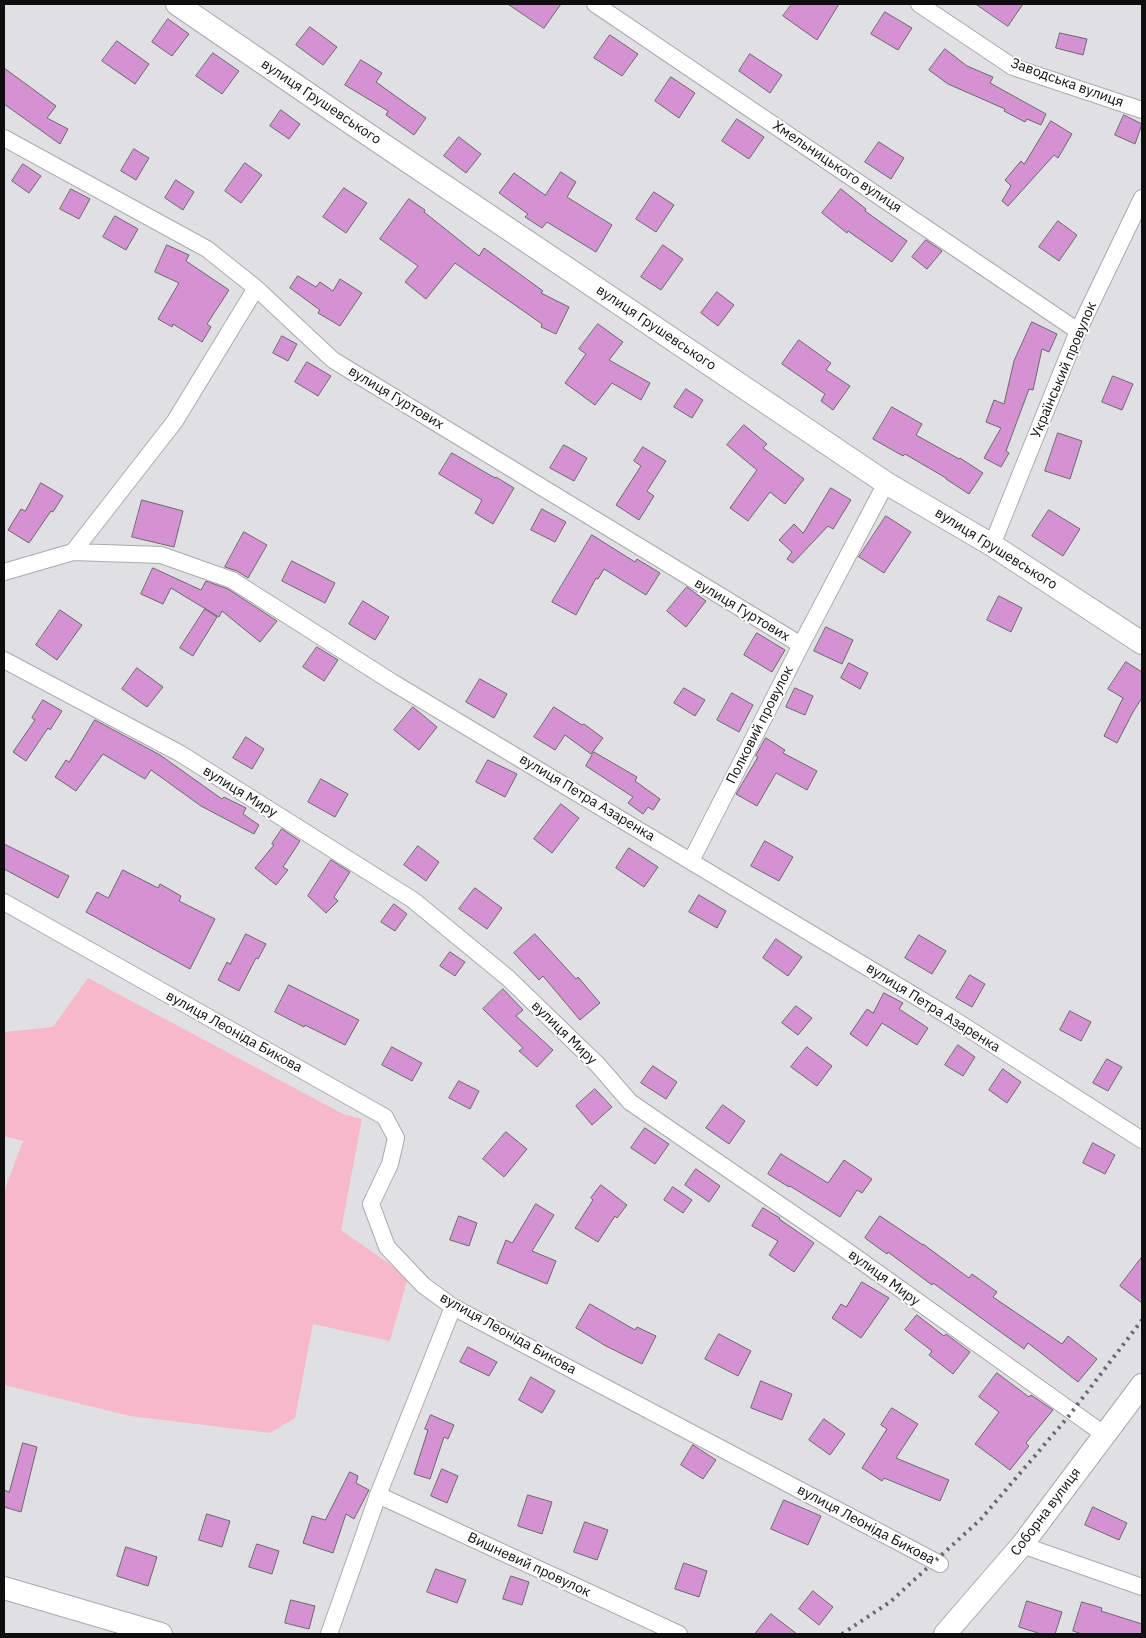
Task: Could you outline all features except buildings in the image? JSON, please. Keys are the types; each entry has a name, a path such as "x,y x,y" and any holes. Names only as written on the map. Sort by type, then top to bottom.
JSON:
{"street":[{"name":"вулиця Грушевського","path":"178,4 345,119 886,482 992,545 1142,643"},
{"name":"Хмельницького вулиця","path":"595,4 1078,331"},
{"name":"Заводська вулиця","path":"919,4 1013,67 1142,110"},
{"name":"вулиця Гуртових","path":"4,138 207,249 256,288 333,360 800,645"},
{"name":"Український провулок","path":"992,545 1078,331 1142,198"},
{"path":"73,552 175,421 256,288"},
{"name":"Полковий провулок","path":"691,861 800,645 886,482"},
{"name":"вулиця Петра Азаренка","path":"4,572 73,552 161,555 232,580 392,682 950,1017 1142,1140"},
{"name":"вулиця Миру","path":"4,660 180,754 413,900 508,978 598,1066 630,1102 832,1240 1104,1435"},
{"name":"вулиця Леоніда Бикова","path":"4,902 385,1117 396,1138 390,1164 371,1204 388,1247 423,1285 453,1307 940,1564"},
{"path":"330,1634 378,1495 453,1307"},
{"name":"Соборна вулиця","path":"945,1634 1022,1546 1142,1385"},
{"name":"Вишневий провулок","path":"378,1495 680,1634"},
{"path":"1022,1546 1142,1587"},
{"path":"4,1588 161,1634"}],"shaded area":[{"path":"88,978 343,1114 362,1119 341,1230 408,1277 390,1341 313,1324 295,1418 270,1433 130,1416 4,1385 4,1192 23,1141 4,1136 4,1032 53,1027"}],"railway":[{"path":"842,1634 890,1602 981,1519 1068,1417 1142,1320"}]}
